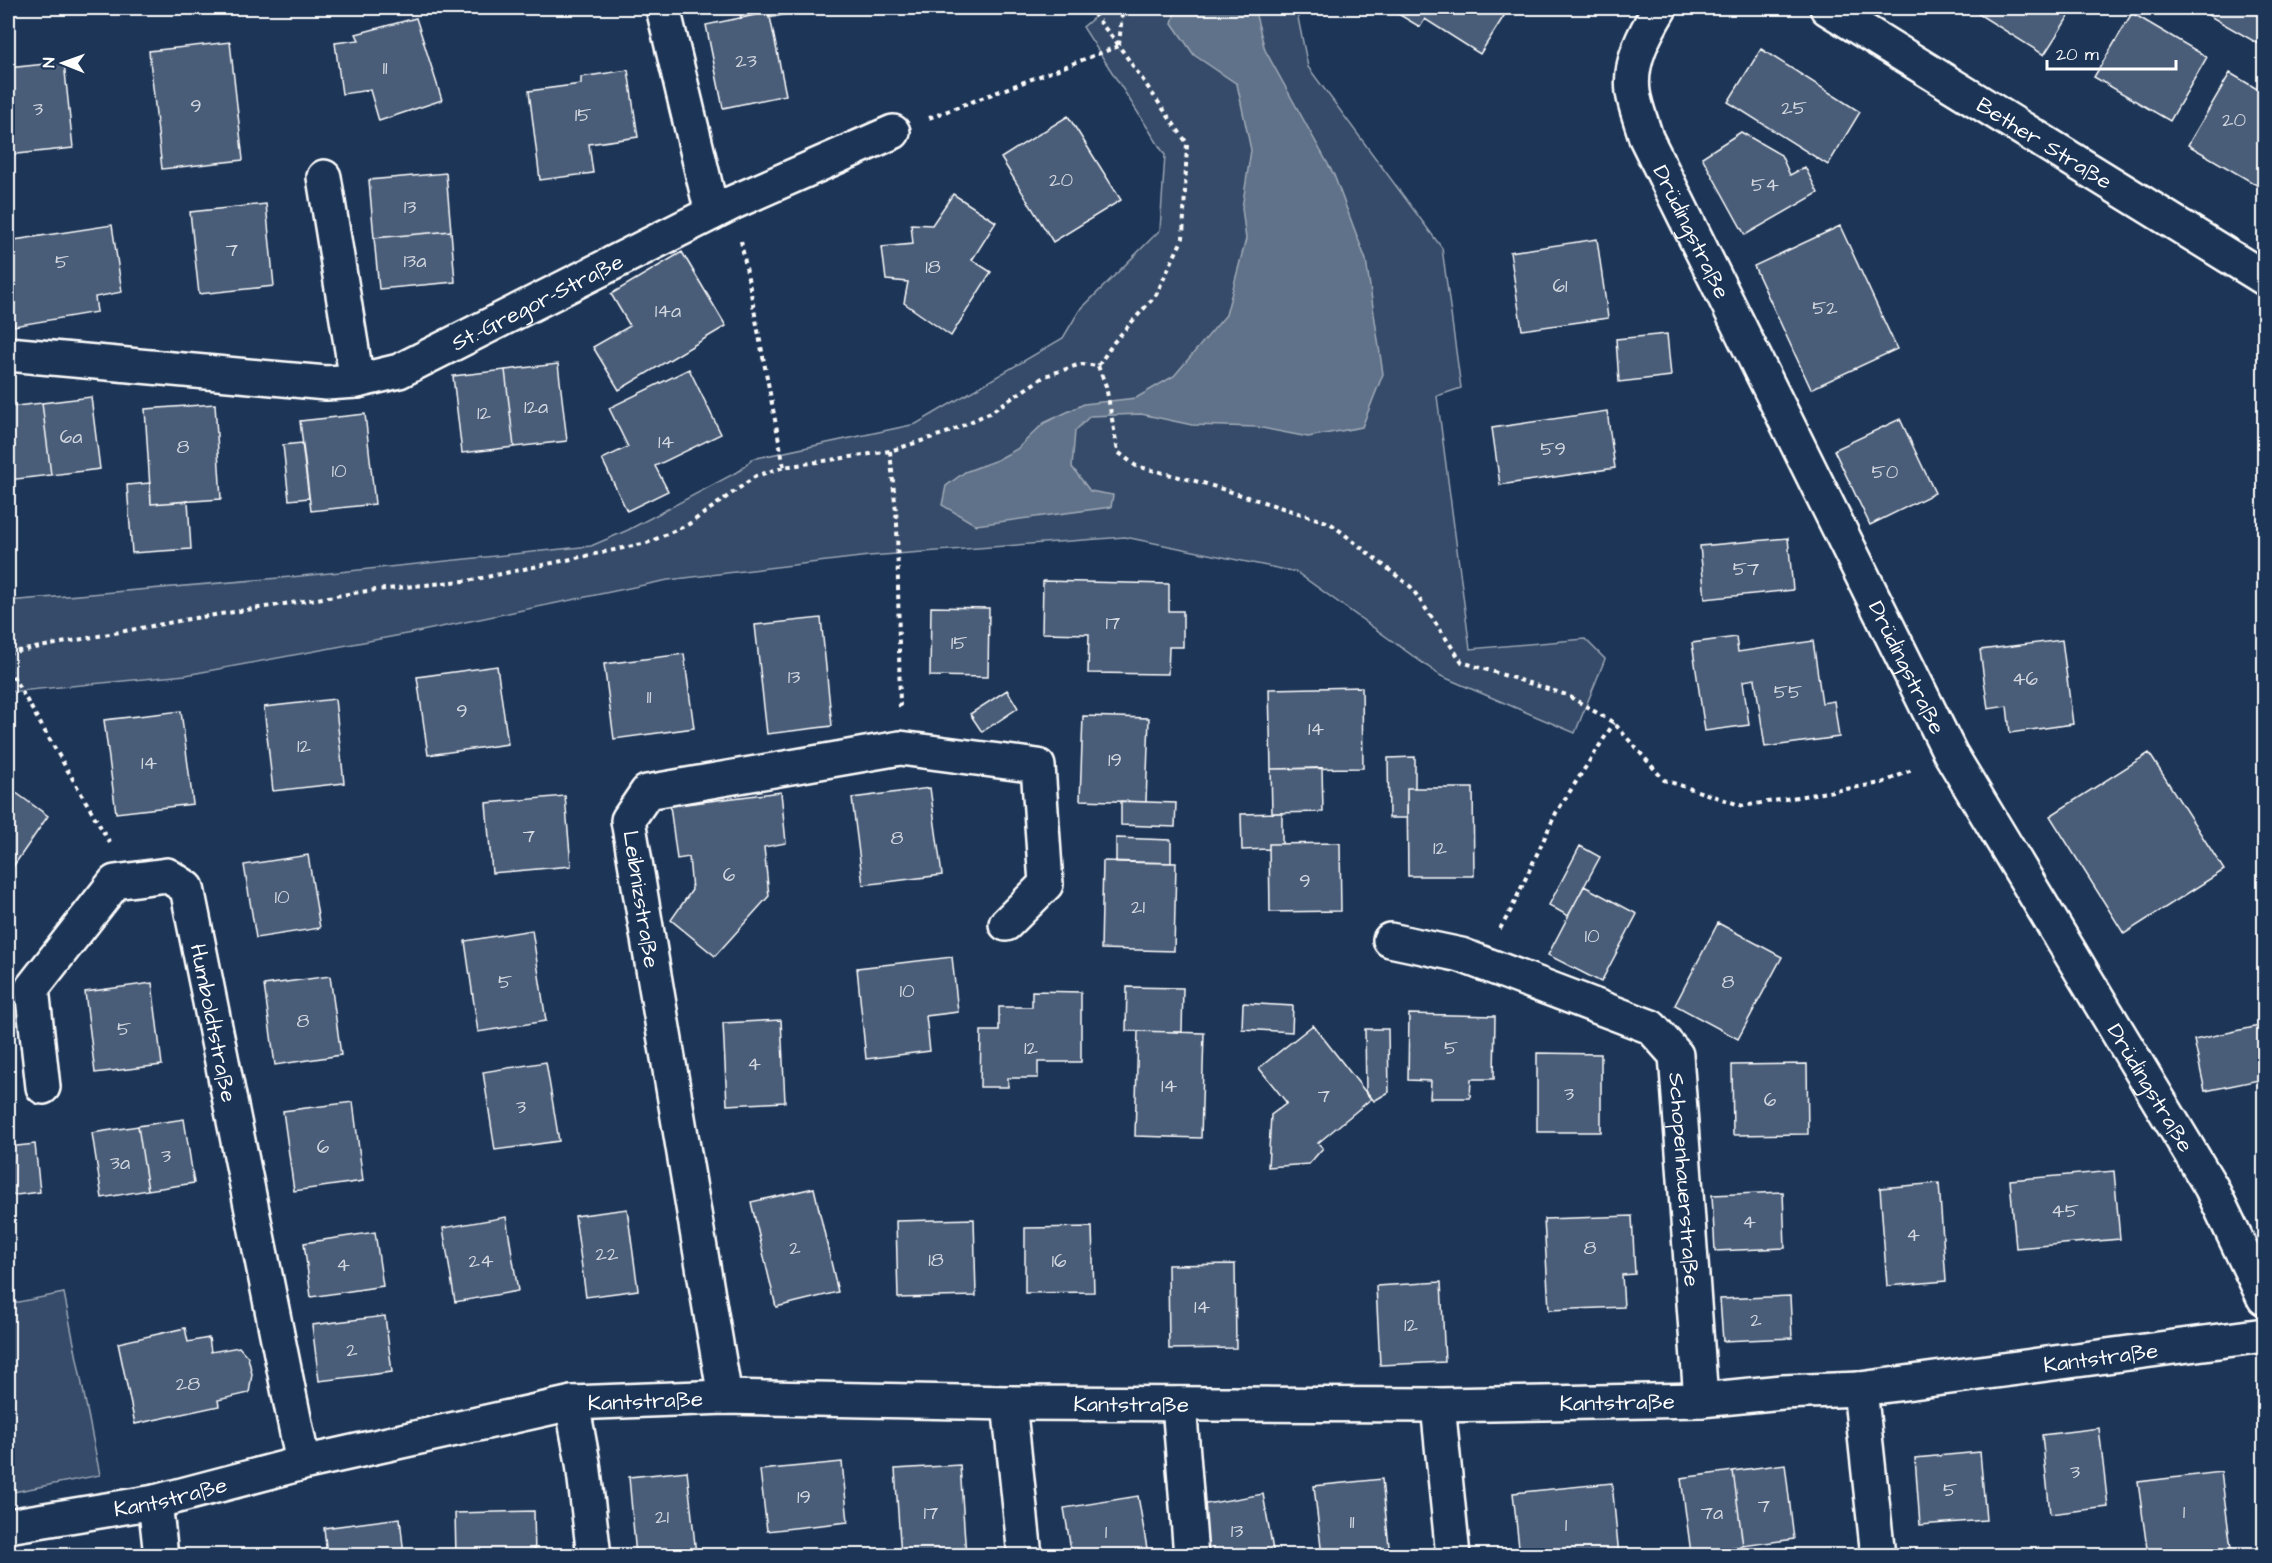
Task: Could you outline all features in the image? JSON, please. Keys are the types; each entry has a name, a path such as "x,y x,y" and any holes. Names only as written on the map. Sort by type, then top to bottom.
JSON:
{"street":[{"path":"663,8 723,208"},
{"name":"Drüdingstraße","path":"1660,8 1643,37 1635,61 1633,91 1646,138 1950,753 2211,1187 2265,1298"},
{"name":"Bether Straße","path":"1827,8 2265,278"},
{"name":"St.-Gregor-Straße","path":"8,354 326,383 357,381 399,371 723,208 893,132"},
{"path":"324,177 357,381"},
{"name":"Leibnizstraße","path":"725,1397 628,820 647,792 900,748 1038,766 1046,884 1006,924"},
{"name":"Humboldtstraße","path":"43,1087 32,987 115,882 167,875 187,888 303,1463"},
{"name":"Schopenhauerstraße","path":"1390,940 1461,955 1651,1027 1676,1055 1701,1400"},
{"name":"Kantstraße","path":"8,1526 155,1502 303,1463 572,1403 725,1397 1009,1404 1438,1405 1701,1400 1782,1392 1860,1389 2265,1335"},
{"path":"1860,1389 1878,1556"},
{"path":"572,1403 583,1462 594,1556"},
{"path":"1009,1404 1025,1556"},
{"path":"1179,1404 1191,1556"},
{"path":"1438,1405 1453,1556"},
{"path":"155,1502 161,1556"}],"path":[{"path":"1089,8 1119,46 1187,143 1183,238 1156,295 1114,342 1098,366"},
{"path":"1119,46 1122,14 1128,8"},
{"path":"893,132 1119,46"},
{"path":"723,208 784,467"},
{"path":"8,652 367,591 472,580 647,543 689,524 756,476 784,467 890,451 949,432 991,411 1045,375 1081,364 1098,366"},
{"path":"1098,366 1106,386 1118,452 1136,466 1203,483 1330,523 1411,587 1462,662 1567,695 1614,723 1664,780 1743,806 1882,783 1950,753"},
{"path":"890,451 897,522 900,748"},
{"path":"8,668 132,880"},
{"path":"1461,955 1496,935 1511,910 1556,813 1614,723"}],"shaded area":[{"path":"1105,8 1296,8 1308,67 1442,248 1461,388 1437,396 1470,649 1585,639 1605,659 1575,733 1441,676 1296,572 1125,537 869,556 668,580 417,632 186,675 8,692 8,601 291,577 591,546 628,530 741,470 752,459 916,424 1063,338 1079,311 1160,230 1165,155 1083,27"},
{"path":"1176,8 1254,8 1265,50 1334,175 1366,260 1383,374 1362,427 1308,437 1257,427 1192,425 1141,414 1090,416 1075,431 1072,467 1090,491 1113,495 1111,507 976,525 942,505 946,486 965,472 997,460 1017,449 1044,423 1084,404 1136,398 1174,376 1226,315 1246,239 1242,208 1251,150 1237,84 1194,55 1172,23"},
{"path":"64,1293 100,1475 8,1493 8,1304"}],"building":[{"path":"739,8 793,8 795,12 769,18 769,12 741,18"},
{"path":"1388,8 1509,8 1480,54 1425,19 1420,27"},
{"path":"1969,8 2074,8 2044,55"},
{"path":"2212,8 2264,8 2264,47 2208,15"},
{"path":"769,12 786,95 723,108 706,25"},
{"path":"2132,13 2207,57 2170,121 2094,77"},
{"path":"416,18 442,100 379,121 370,90 342,94 335,43 359,40 356,34"},
{"path":"230,42 243,160 162,169 149,51"},
{"path":"1761,49 1860,112 1828,165 1728,102"},
{"path":"64,62 73,148 8,155 8,68"},
{"path":"628,70 638,137 589,144 593,173 540,180 529,91 581,84 581,77"},
{"path":"2230,73 2264,93 2264,179 2260,187 2188,145"},
{"path":"1068,116 1121,200 1053,242 1001,158"},
{"path":"1741,132 1781,155 1790,175 1805,167 1818,193 1745,235 1702,157"},
{"path":"446,173 451,231 374,238 369,180"},
{"path":"953,194 996,222 972,260 991,272 951,336 904,303 908,282 886,280 882,247 913,244 911,224 932,225"},
{"path":"266,204 274,286 199,294 190,212"},
{"path":"112,225 122,292 95,297 97,312 14,326 8,281 8,241"},
{"path":"1840,226 1897,349 1811,389 1754,266"},
{"path":"451,231 455,282 379,289 374,238"},
{"path":"1597,239 1608,318 1522,330 1510,252"},
{"path":"682,252 726,326 619,390 593,347 630,326 611,294"},
{"path":"1667,334 1671,376 1619,382 1616,339"},
{"path":"558,364 567,441 514,447 505,370"},
{"path":"689,369 721,434 655,466 668,491 627,511 602,459 628,447 609,408"},
{"path":"505,370 514,447 462,453 453,376"},
{"path":"91,397 100,469 51,475 42,403"},
{"path":"42,403 51,475 8,480 8,407"},
{"path":"215,404 221,499 151,504 145,409"},
{"path":"1607,411 1615,468 1500,485 1492,428"},
{"path":"365,414 375,504 311,511 300,421"},
{"path":"1900,419 1935,493 1870,525 1834,450"},
{"path":"302,443 309,498 289,500 283,445"},
{"path":"150,483 151,504 188,501 191,549 132,553 127,485"},
{"path":"1788,538 1793,590 1705,599 1700,546"},
{"path":"1043,581 1169,584 1169,611 1183,611 1183,647 1169,647 1168,674 1088,673 1089,634 1042,633"},
{"path":"931,607 989,608 988,677 930,676"},
{"path":"821,618 832,726 767,734 755,625"},
{"path":"1736,637 1738,652 1813,641 1822,703 1834,701 1839,737 1765,747 1755,679 1743,681 1749,725 1705,731 1692,643"},
{"path":"2062,640 2073,724 2010,733 2007,706 1988,709 1980,650"},
{"path":"684,654 694,728 614,739 604,664"},
{"path":"497,666 508,744 428,755 417,677"},
{"path":"1362,687 1363,768 1271,769 1269,689"},
{"path":"1007,690 1018,708 982,732 970,714"},
{"path":"335,699 344,783 273,791 264,707"},
{"path":"181,711 193,804 116,813 104,720"},
{"path":"1083,716 1149,718 1146,802 1080,800"},
{"path":"2149,753 2224,870 2124,934 2050,816"},
{"path":"1415,757 1415,788 1407,788 1407,818 1389,818 1388,758"},
{"path":"1322,768 1323,812 1272,813 1271,769"},
{"path":"8,787 48,816 8,874"},
{"path":"930,788 942,875 863,885 852,798"},
{"path":"1407,788 1473,788 1474,876 1408,876"},
{"path":"781,792 786,843 764,847 769,896 715,956 671,920 692,890 689,857 677,859 670,806"},
{"path":"565,796 571,866 492,873 486,803"},
{"path":"1121,801 1176,803 1175,827 1121,825"},
{"path":"1282,813 1282,844 1269,844 1269,849 1242,850 1241,814"},
{"path":"1116,838 1171,840 1171,863 1116,862"},
{"path":"1340,843 1341,911 1270,912 1269,844"},
{"path":"1580,846 1600,857 1568,916 1549,905"},
{"path":"308,855 320,928 256,938 244,865"},
{"path":"1103,861 1176,863 1174,951 1101,949"},
{"path":"1584,886 1637,914 1601,982 1548,955"},
{"path":"1718,923 1782,957 1738,1039 1675,1005"},
{"path":"532,930 546,1021 478,1032 465,941"},
{"path":"952,957 958,1012 926,1016 930,1051 866,1059 857,968"},
{"path":"330,976 341,1055 275,1065 264,985"},
{"path":"152,983 162,1065 95,1073 85,992"},
{"path":"1127,987 1183,988 1182,1032 1126,1031"},
{"path":"1032,991 1081,992 1081,1062 1038,1062 1038,1078 1008,1078 1008,1087 980,1087 981,1031 999,1031 999,1007 1032,1007"},
{"path":"1243,1003 1293,1006 1292,1032 1242,1029"},
{"path":"1409,1014 1495,1016 1494,1079 1471,1079 1470,1098 1430,1098 1431,1081 1408,1080"},
{"path":"781,1020 785,1102 727,1105 723,1023"},
{"path":"1313,1025 1371,1099 1318,1143 1323,1148 1309,1164 1268,1167 1271,1115 1287,1103 1259,1068"},
{"path":"2264,1025 2264,1079 2205,1091 2194,1040"},
{"path":"1365,1029 1388,1029 1389,1092 1374,1101 1366,1091"},
{"path":"1138,1031 1204,1033 1201,1138 1135,1136"},
{"path":"1537,1053 1601,1054 1601,1132 1537,1132"},
{"path":"546,1062 559,1141 495,1150 483,1072"},
{"path":"1807,1064 1808,1134 1733,1135 1732,1065"},
{"path":"353,1102 363,1181 294,1191 283,1111"},
{"path":"184,1119 194,1183 148,1190 138,1126"},
{"path":"138,1126 148,1190 102,1198 92,1133"},
{"path":"35,1144 40,1192 8,1196 8,1147"},
{"path":"2114,1171 2120,1239 2016,1248 2010,1180"},
{"path":"1939,1183 1946,1281 1887,1286 1880,1188"},
{"path":"814,1188 838,1292 776,1307 751,1202"},
{"path":"1783,1192 1785,1248 1715,1251 1712,1195"},
{"path":"627,1209 638,1290 586,1297 575,1216"},
{"path":"1632,1216 1635,1274 1622,1275 1624,1307 1549,1310 1544,1219"},
{"path":"506,1217 518,1291 455,1302 443,1228"},
{"path":"974,1219 976,1296 898,1298 896,1221"},
{"path":"1092,1227 1094,1292 1025,1293 1025,1228"},
{"path":"375,1232 383,1286 311,1297 304,1243"},
{"path":"1235,1264 1236,1348 1169,1349 1168,1265"},
{"path":"1441,1282 1445,1362 1380,1365 1376,1286"},
{"path":"1790,1296 1792,1338 1723,1341 1720,1299"},
{"path":"385,1316 392,1372 319,1381 312,1325"},
{"path":"185,1328 188,1342 209,1338 211,1352 239,1347 248,1357 252,1374 249,1393 218,1400 219,1406 135,1424 118,1343"},
{"path":"2099,1428 2108,1507 2050,1514 2042,1435"},
{"path":"1980,1452 1986,1520 1920,1525 1915,1458"},
{"path":"842,1462 848,1522 767,1531 760,1470"},
{"path":"1785,1464 1794,1539 1743,1546 1733,1471"},
{"path":"960,1465 966,1556 901,1556 895,1469"},
{"path":"687,1471 696,1554 636,1556 629,1477"},
{"path":"1733,1471 1743,1546 1691,1553 1681,1478"},
{"path":"2221,1472 2232,1556 2148,1556 2138,1482"},
{"path":"1382,1479 1390,1556 1322,1556 1314,1486"},
{"path":"1612,1483 1619,1556 1520,1556 1513,1493"},
{"path":"1263,1494 1274,1556 1209,1556 1200,1505"},
{"path":"1138,1496 1148,1554 1072,1556 1064,1508"},
{"path":"534,1511 535,1556 456,1556 455,1513"},
{"path":"400,1518 404,1556 327,1556 324,1528"}]}
